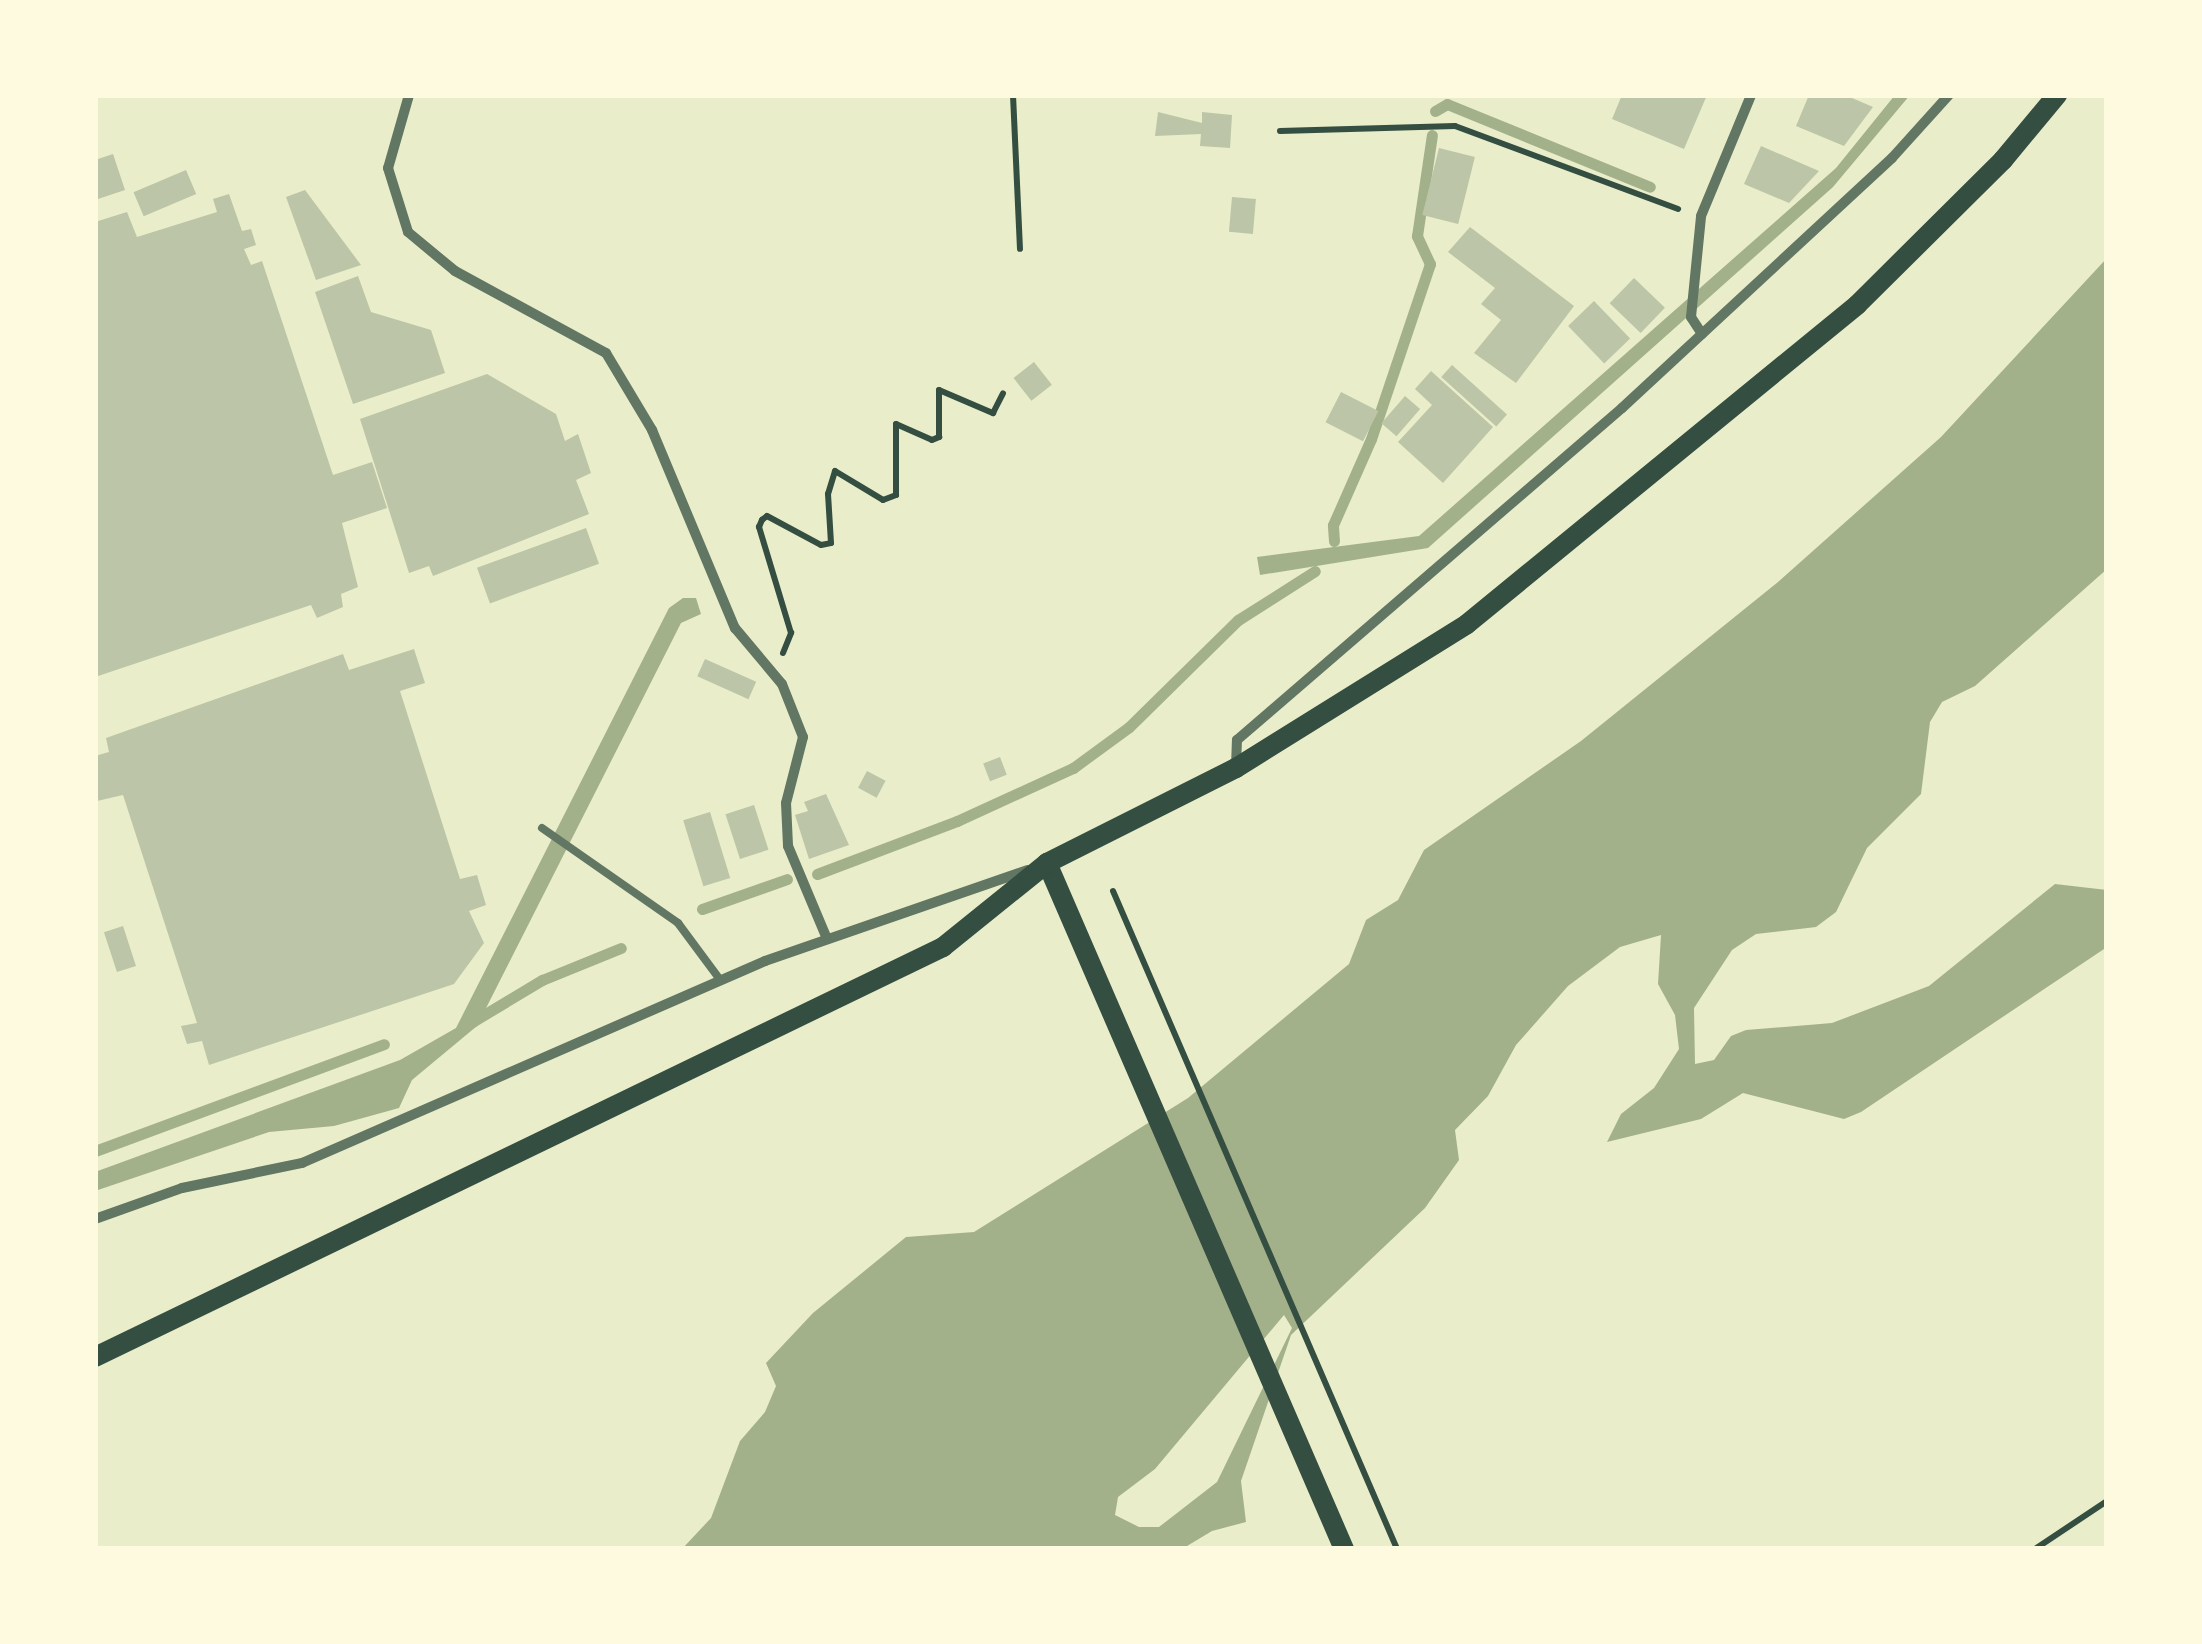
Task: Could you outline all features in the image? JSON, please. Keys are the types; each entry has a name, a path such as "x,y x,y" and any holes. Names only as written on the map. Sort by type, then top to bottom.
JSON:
{"main road":[{"path":"95,1357 943,947 1047,863 1236,768 1467,624 1727,417 1857,305 2003,160 2057,95"},
{"path":"1047,863 1344,1549"}],"street":[{"path":"409,95 388,168 408,232 455,270 606,353 652,430 735,628 770,670 802,737 786,803 788,846 827,939"},
{"path":"1702,334 1691,317 1701,216 1751,95"},
{"path":"1236,768 1237,740 1702,334 1892,158 1948,95"},
{"path":"95,1219 182,1188 318,1157 722,981 827,939 1047,863"}],"lane":[{"path":"542,828 678,923 722,981"}],"path":[{"path":"1013,95 1020,250"},
{"path":"1280,131 1455,126 1701,216"},
{"path":"770,670 790,646 791,633 758,527 762,520 821,545 832,543 828,494 835,471 884,500 896,495 896,424 932,440 939,437 939,390 993,412 1002,393"},
{"path":"1113,891 1397,1549"},
{"path":"2035,1549 2107,1501"}],"shaded area":[{"path":"1895,95 1910,95 1833,187 1428,548 1260,575 1257,557 1419,536 1836,168"},
{"path":"2107,258 2107,569 1975,686 1942,702 1930,722 1921,794 1867,848 1836,912 1816,927 1756,934 1732,950 1694,1008 1695,1064 1714,1060 1731,1036 1746,1030 1832,1023 1929,986 2055,884 2107,890 2107,947 1861,1112 1844,1119 1743,1093 1701,1119 1607,1142 1621,1114 1654,1088 1679,1049 1675,1015 1658,984 1661,935 1620,947 1568,986 1516,1045 1488,1096 1455,1130 1459,1160 1425,1208 1291,1335 1241,1481 1246,1522 1212,1531 1182,1549 682,1549 711,1518 740,1441 765,1412 776,1386 766,1363 813,1313 906,1237 974,1232 1188,1098 1349,964 1366,920 1398,900 1424,850 1581,741 1778,582 1941,437","holes":["1284,1315 1292,1328 1217,1482 1159,1527 1139,1527 1115,1515 1118,1497 1155,1469"]},
{"path":"683,598 696,598 701,614 681,623 477,1026 412,1080 399,1108 334,1126 269,1132 95,1191 95,1172 400,1060 456,1028 669,608"}],"building":[{"path":"1622,95 1707,95 1684,149 1612,119"},
{"path":"1809,95 1845,95 1873,107 1844,146 1796,126"},
{"path":"1158,112 1202,123 1202,112 1232,115 1230,148 1200,146 1201,134 1155,136"},
{"path":"1761,146 1819,171 1789,203 1744,184"},
{"path":"1439,148 1475,157 1458,224 1422,215"},
{"path":"113,154 125,190 95,200 95,160"},
{"path":"186,170 196,194 144,216 134,192"},
{"path":"305,190 361,265 316,280 286,197"},
{"path":"229,194 242,231 251,229 256,245 244,249 251,265 262,261 333,475 372,462 387,508 342,523 358,587 341,594 343,607 317,618 311,605 95,677 95,222 127,212 137,237 217,212 213,199"},
{"path":"1232,197 1256,199 1253,234 1229,232"},
{"path":"1470,227 1574,306 1516,383 1474,353 1501,320 1481,304 1495,288 1448,252"},
{"path":"358,276 371,312 431,330 445,373 353,404 315,292"},
{"path":"1634,278 1665,308 1641,333 1610,303"},
{"path":"1594,301 1630,338 1604,363 1568,326"},
{"path":"1034,362 1052,385 1031,401 1014,378"},
{"path":"1452,365 1507,415 1496,426 1441,377"},
{"path":"1431,371 1493,427 1443,483 1398,442 1432,405 1415,389"},
{"path":"487,374 556,414 565,441 578,434 591,473 576,480 589,514 433,576 429,566 409,573 360,419"},
{"path":"1341,392 1378,411 1363,441 1326,422"},
{"path":"1405,396 1420,409 1396,436 1381,423"},
{"path":"586,528 599,564 490,603 477,568"},
{"path":"414,649 425,683 400,691 460,879 477,875 486,905 469,911 484,943 454,984 209,1065 202,1041 187,1044 181,1026 197,1023 123,795 97,801 95,756 109,752 106,738 343,654 349,670"},
{"path":"705,659 756,682 748,699 697,676"},
{"path":"1000,757 1007,775 990,781 983,763"},
{"path":"867,771 886,781 877,798 858,788"},
{"path":"826,794 849,845 809,859 795,815 808,811 804,802"},
{"path":"754,805 769,850 740,859 725,814"},
{"path":"710,812 730,878 703,886 683,820"},
{"path":"123,926 136,966 117,972 104,932"}],"waterway":[{"path":"1435,111 1447,104 1650,187"},
{"path":"1334,541 1333,525 1371,439 1430,264 1417,236 1432,135"},
{"path":"817,874 957,821 1073,768 1129,727 1238,620 1315,571"},
{"path":"702,909 787,879"},
{"path":"472,1022 542,980 621,948"},
{"path":"95,1151 384,1044"}]}
